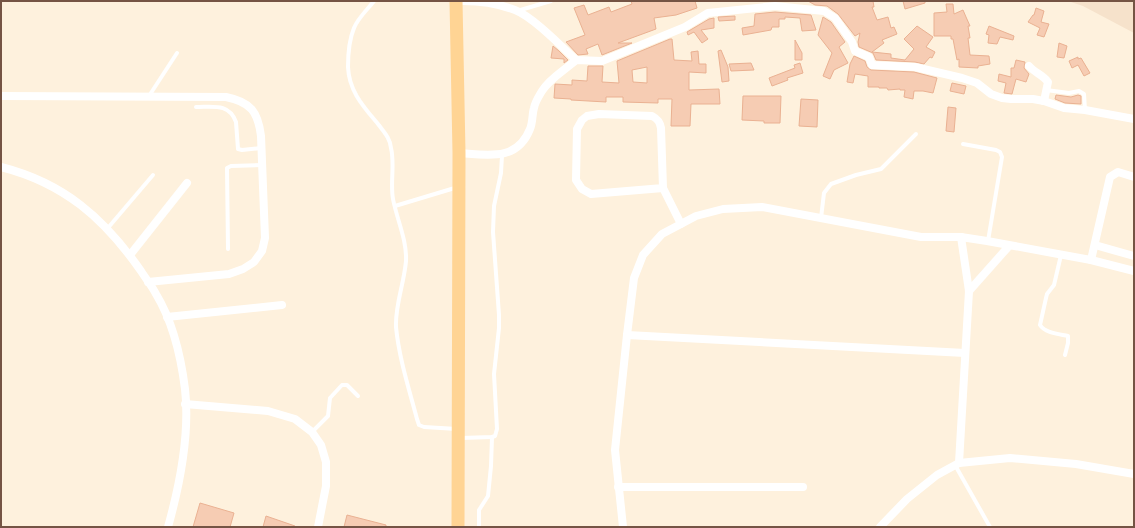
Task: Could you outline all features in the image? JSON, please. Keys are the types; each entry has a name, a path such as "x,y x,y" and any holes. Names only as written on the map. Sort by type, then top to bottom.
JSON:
{"main road":[{"path":"456,1 459,153 458,527"}],"street":[{"path":"463,1 482,2 516,11 534,22 576,60 602,61 684,27 708,13 774,6 824,11 835,18 852,42 855,51 869,57 872,65 915,67 977,83 990,94 1002,98 1033,99 1064,108 1085,110 1134,119"},
{"path":"459,153 502,155 520,146 530,128 534,107 543,90 554,78 576,60"},
{"path":"1029,66 1034,72 1046,79 1048,82 1044,101"},
{"path":"1,96 226,97 237,99 248,104 256,113 260,122 262,148 265,238 262,251 254,262 243,269 228,274 148,282"},
{"path":"663,188 592,194 582,189 576,180 576,151 577,129 582,120 587,116 599,114 652,116 657,118 662,128 663,188 681,224"},
{"path":"1,167 37,179 59,190 82,205 102,222 130,255 157,294 167,317 181,363 186,404 186,424 176,497 168,527"},
{"path":"1091,260 1110,178 1118,172 1134,177"},
{"path":"130,255 187,183"},
{"path":"623,527 615,450 634,278 643,255 662,234 696,216 723,209 762,207 921,237 961,237 988,241 1091,260 1134,271"},
{"path":"957,464 969,291 961,237"},
{"path":"1095,245 1134,256"},
{"path":"969,291 1009,246"},
{"path":"167,317 282,305"},
{"path":"627,335 965,353"},
{"path":"186,404 268,411 295,419 312,432 322,445 326,462 326,486 318,527"},
{"path":"880,527 906,499 938,474 957,464 1010,458 1076,464 1134,474"},
{"path":"618,487 803,487"}],"lane":[{"path":"374,1 354,26 348,53 349,80 359,101 389,139 392,149 392,189 406,247 406,264 397,307 396,328 398,343 417,419 419,425 424,427 492,437"},
{"path":"516,11 551,1"},
{"path":"149,96 177,53"},
{"path":"1046,90 1069,93 1079,91 1084,94 1085,110"},
{"path":"196,107 219,106 224,108 236,122 238,149 262,148"},
{"path":"820,218 824,193 831,184 856,174 881,169 916,134"},
{"path":"963,144 996,150 1000,152 1002,157 988,241"},
{"path":"479,527 478,510 488,496 492,437 495,436 497,429 494,374 499,315 493,215 501,173 502,155"},
{"path":"228,249 227,168 231,166 262,165"},
{"path":"107,229 153,175"},
{"path":"395,206 459,187"},
{"path":"1061,255 1054,285 1047,294 1040,325 1042,328 1047,330 1068,336 1065,355"},
{"path":"312,432 328,416 330,398 342,385 347,385 358,396"},
{"path":"957,464 990,527"}],"shaded area":[{"path":"1068,1 1134,1 1134,33 1083,6"}],"building":[{"path":"631,1 695,1 697,8 676,15 654,18 656,29 618,43 632,43 602,55 598,44 586,49 588,54 578,55 566,42 585,35 574,8 584,5 588,15 609,7 611,12 632,4"},
{"path":"808,1 873,1 874,7 872,7 877,20 888,17 891,28 894,27 897,34 882,40 884,43 872,52 891,54 891,58 905,60 914,49 904,39 917,26 933,37 926,47 935,52 932,58 930,57 924,64 915,62 876,60 873,53 859,47 858,42 860,33 855,36 838,14 827,6 815,5"},
{"path":"903,1 925,1 925,3 905,9"},
{"path":"946,4 953,4 954,14 963,10 970,26 968,26 970,38 968,38 970,55 989,56 990,64 978,66 978,68 959,67 959,59 957,60 953,39 951,39 951,36 934,36 934,13 947,12"},
{"path":"1036,8 1044,11 1041,22 1049,24 1044,37 1037,35 1040,28 1028,22 1034,15"},
{"path":"775,12 811,15 816,30 802,31 800,18 785,17 785,19 779,19 779,27 772,27 771,30 743,35 742,28 754,26 755,14"},
{"path":"735,16 735,20 719,21 718,17"},
{"path":"823,17 831,22 845,42 839,47 848,63 834,70 830,79 823,76 832,53 818,35"},
{"path":"714,18 714,28 701,30 708,39 702,43 694,32 688,35 687,32 709,19"},
{"path":"989,26 1014,36 1013,40 1000,37 997,44 988,43 989,35 986,34"},
{"path":"672,39 674,60 692,61 691,52 698,51 699,64 706,64 706,73 689,72 689,90 719,89 720,104 691,104 690,126 671,126 672,99 658,99 658,103 623,102 623,97 606,97 606,102 554,98 555,84 572,85 572,80 587,81 588,66 603,66 602,82 619,83 617,61","holes":["647,67 647,83 633,82 632,70"]},
{"path":"795,40 802,53 802,60 795,60"},
{"path":"1059,43 1067,46 1064,58 1057,57"},
{"path":"553,46 568,60 564,63 564,59 551,58"},
{"path":"721,50 728,67 729,81 722,82 718,51"},
{"path":"854,56 865,61 867,67 871,70 914,72 937,78 933,93 914,91 913,99 904,97 905,90 888,90 887,88 868,87 868,76 855,74 853,83 847,82 850,64"},
{"path":"1078,57 1078,59 1081,58 1090,73 1084,76 1078,65 1072,68 1069,61"},
{"path":"1016,60 1025,62 1024,68 1029,74 1026,82 1016,79 1012,94 1004,93 1006,83 998,81 999,74 1011,77 1011,68 1014,68"},
{"path":"751,63 754,70 731,71 729,64"},
{"path":"800,63 803,73 787,78 788,80 772,86 769,78 795,68 794,65"},
{"path":"952,83 966,86 964,94 950,91"},
{"path":"1056,95 1071,97 1078,95 1081,96 1081,104 1065,103 1055,99"},
{"path":"743,96 781,96 780,123 764,123 764,121 742,120"},
{"path":"801,99 818,100 817,127 799,126"},
{"path":"948,107 956,108 954,132 946,131"},
{"path":"200,503 234,513 230,527 193,527"},
{"path":"347,515 386,525 386,527 344,527"},
{"path":"266,516 295,526 263,527"}]}
